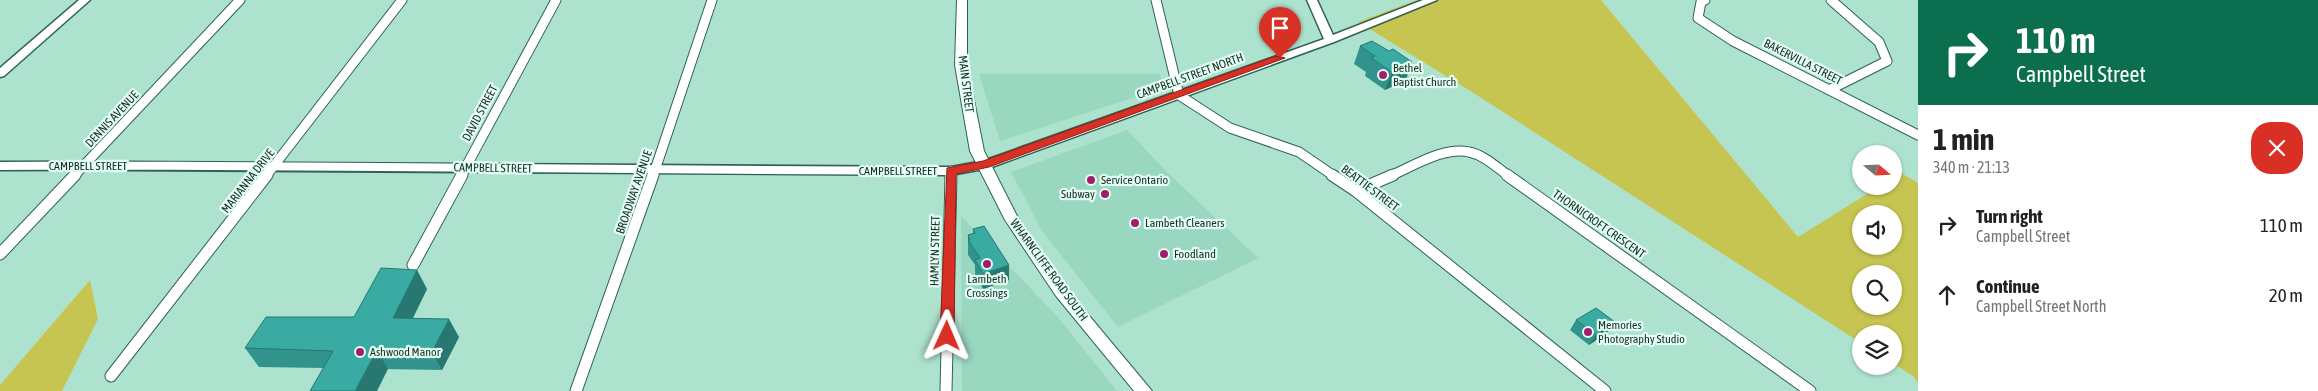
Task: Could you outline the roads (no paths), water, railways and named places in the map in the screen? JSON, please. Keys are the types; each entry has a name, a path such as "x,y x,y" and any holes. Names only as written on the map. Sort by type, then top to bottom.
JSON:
{"main road":[{"name":"MAIN STREET","path":"962,0 961,65 977,151 985,165"},
{"name":"WHARNCLIFFE ROAD SOUTH","path":"985,165 1012,220 1061,292 1144,391"}],"street":[{"path":"0,74 85,0"},
{"name":"DENNIS AVENUE","path":"0,254 240,0"},
{"name":"MARIANNA DRIVE","path":"111,376 402,0"},
{"name":"DAVID STREET","path":"413,265 464,167 556,0"},
{"name":"BROADWAY AVENUE","path":"576,391 655,170 712,0"},
{"path":"1156,0 1180,95"},
{"path":"1312,0 1330,40"},
{"name":"CAMPBELL STREET NORTH","path":"985,165 1330,40 1432,0"},
{"name":"BAKERVILLA STREET","path":"1705,0 1701,2 1698,18 1733,41 1918,135"},
{"path":"1829,90 1887,61 1880,42 1831,0"},
{"name":"BEATTIE STREET","path":"1180,95 1230,128 1299,152 1356,191 1605,391"},
{"name":"THORNICROFT CRESCENT","path":"1356,191 1444,153 1467,151 1482,157 1810,391"},
{"name":"CAMPBELL STREET","path":"0,166 276,165 655,170 951,171 985,165"},
{"name":"HAMLYN STREET","path":"946,391 951,171"}],"place":[{"name":"Bethel Baptist Church","path":"1383,75"},
{"name":"Service Ontario","path":"1091,180"},
{"name":"Subway","path":"1105,194"},
{"name":"Lambeth Cleaners","path":"1135,223"},
{"name":"Foodland","path":"1164,254"},
{"name":"Lambeth Crossings","path":"987,264"},
{"name":"Memories Photography Studio","path":"1588,332"},
{"name":"Ashwood Manor","path":"360,352"}]}
